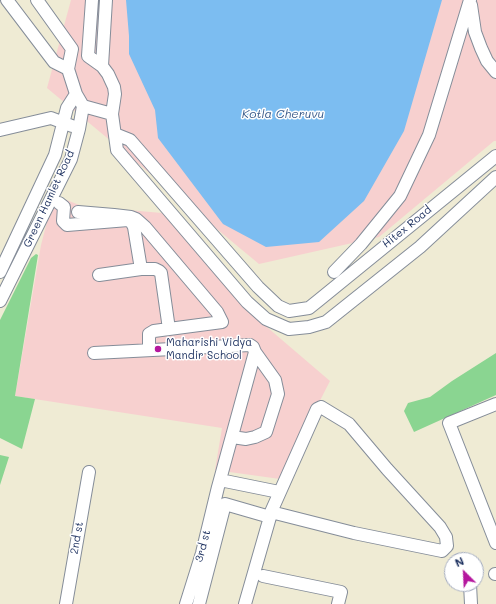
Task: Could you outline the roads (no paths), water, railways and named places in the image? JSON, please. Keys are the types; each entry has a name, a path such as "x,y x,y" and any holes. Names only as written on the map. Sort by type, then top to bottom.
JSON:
{"street":[{"path":"7,0 54,62 68,69"},
{"path":"37,0 72,49 68,69 76,94 83,106 112,114"},
{"path":"92,0 88,56 102,66 108,74 114,87 115,94 112,114 117,150 247,302 266,319 290,329 309,328 326,322 420,247 496,177"},
{"path":"102,66 106,0"},
{"path":"471,0 475,32 487,61 496,72"},
{"path":"334,272 361,244 400,196 429,135 471,0"},
{"name":"Green Hamlet Road","path":"0,272 56,154 67,108 76,94"},
{"name":"Green Hamlet Road","path":"0,301 71,159 83,106"},
{"path":"0,130 51,118 79,129"},
{"name":"Hitex Road","path":"115,134 130,140 258,287 278,306 289,311 309,308 496,156"},
{"path":"472,174 484,188"},
{"path":"58,203 64,207 63,221 67,225 128,220 132,223 141,269"},
{"path":"78,212 120,215 136,219 145,227 217,312 222,322 154,331 149,334 149,350"},
{"path":"99,275 141,269 159,270 161,273 169,329"},
{"path":"94,353 250,345 275,380 278,394 266,432 255,438 246,439 232,437"},
{"name":"3rd st","path":"186,604 206,558 219,484 255,352"},
{"path":"496,404 449,423 496,543"},
{"path":"321,407 349,424 387,470 440,527 446,537 447,546 442,551 354,533 271,512 279,492 298,454 317,409 321,407"},
{"name":"2nd st","path":"66,604 89,472"},
{"path":"219,484 279,492"},
{"path":"199,604 206,558 225,504 270,517 245,604"},
{"path":"263,576 341,592 338,604"},
{"path":"470,592 471,604"}],"water":[{"name":"Kotla Cheruvu","path":"126,0 442,0 404,131 364,201 319,242 266,247 223,224 158,138 155,110 129,54"}],"place":[{"name":"Maharishi Vidya Mandir School","path":"158,349"}]}
